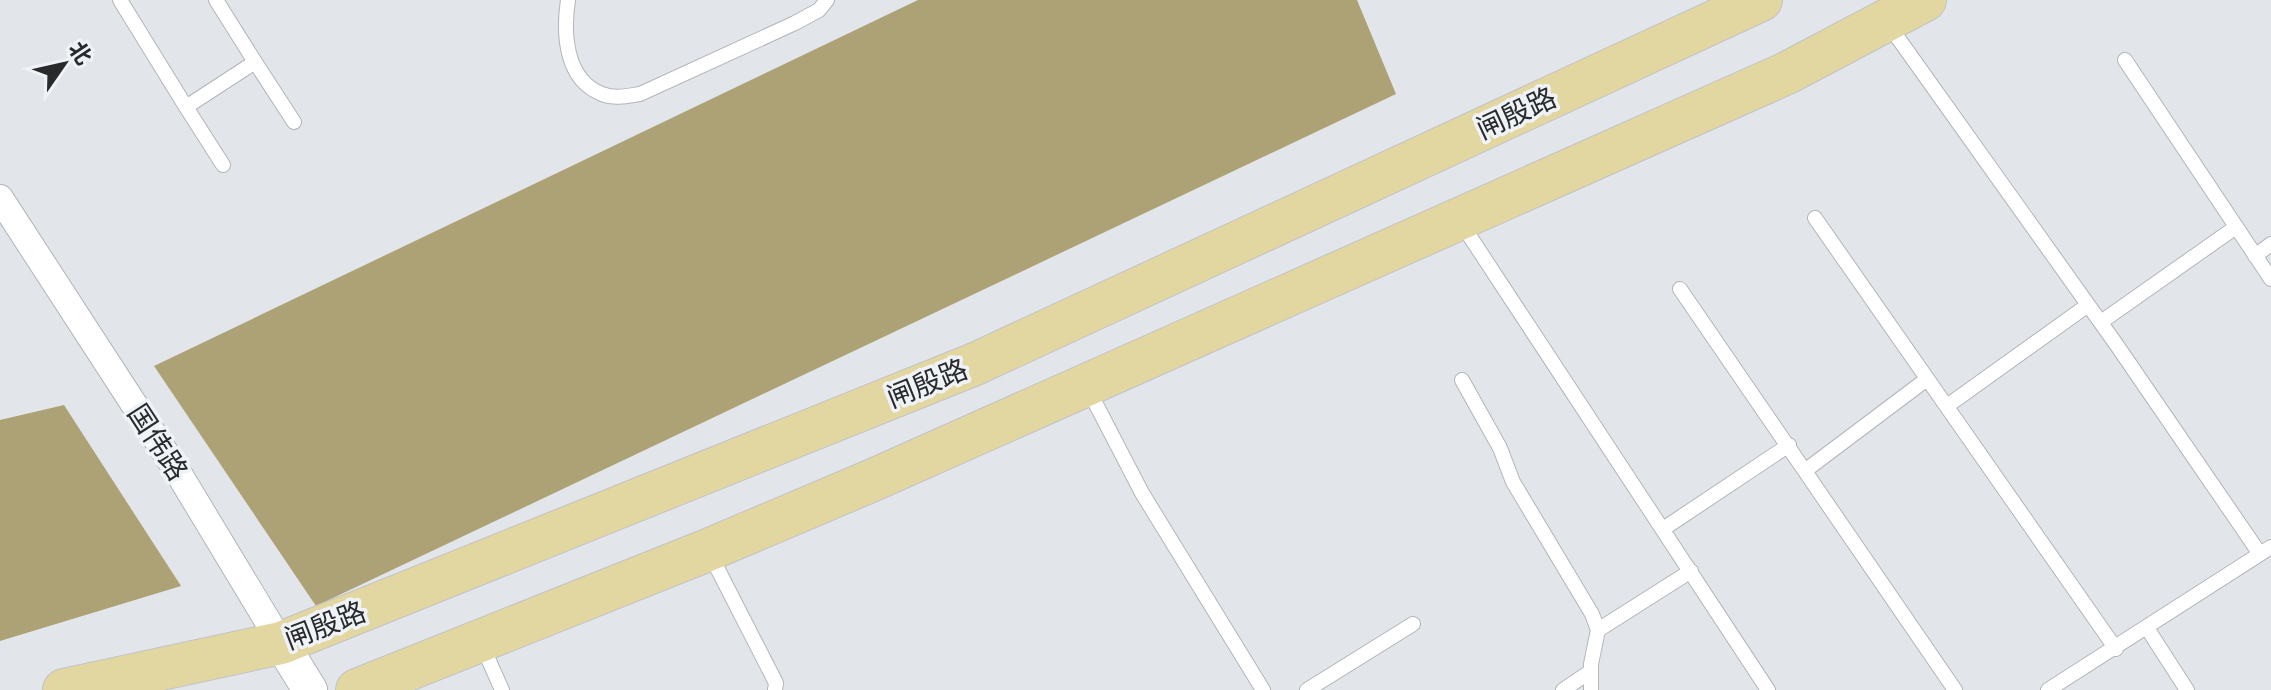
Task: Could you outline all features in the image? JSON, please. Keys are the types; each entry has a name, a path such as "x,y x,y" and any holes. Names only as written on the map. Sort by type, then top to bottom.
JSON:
{"main road":[{"name":"闸殷路","path":"64,690 281,643 975,364 1761,0"},
{"path":"357,690 708,550 873,480 1787,73 1925,0"}],"street":[{"name":"国伟路","path":"0,198 176,469 310,690"}],"lane":[{"path":"120,0 223,165"},
{"path":"216,0 294,122"},
{"path":"568,0 565,37 571,63 582,81 600,94 619,97 640,94 795,23 819,10 827,0"},
{"path":"1886,21 2266,550 2048,690"},
{"path":"2125,60 2271,279"},
{"path":"186,107 255,62"},
{"path":"1815,218 2116,649"},
{"path":"1458,219 1768,690"},
{"path":"2101,322 2236,227"},
{"path":"2255,256 2271,244"},
{"path":"1680,289 1955,690"},
{"path":"1947,406 2088,305"},
{"path":"1806,470 1927,379"},
{"path":"1462,380 1500,448 1513,482 1592,614 1598,630 1591,690"},
{"path":"1086,385 1142,493 1263,690"},
{"path":"1663,529 1789,445"},
{"path":"708,550 776,683 775,690"},
{"path":"1598,630 1691,571"},
{"path":"1307,690 1413,624"},
{"path":"2147,628 2187,690"},
{"path":"480,641 502,690"},
{"path":"1563,690 1591,671"}],"shaded area":[{"path":"918,0 1357,0 1396,94 316,606 154,366"},
{"path":"64,405 181,586 0,641 0,420"}]}
